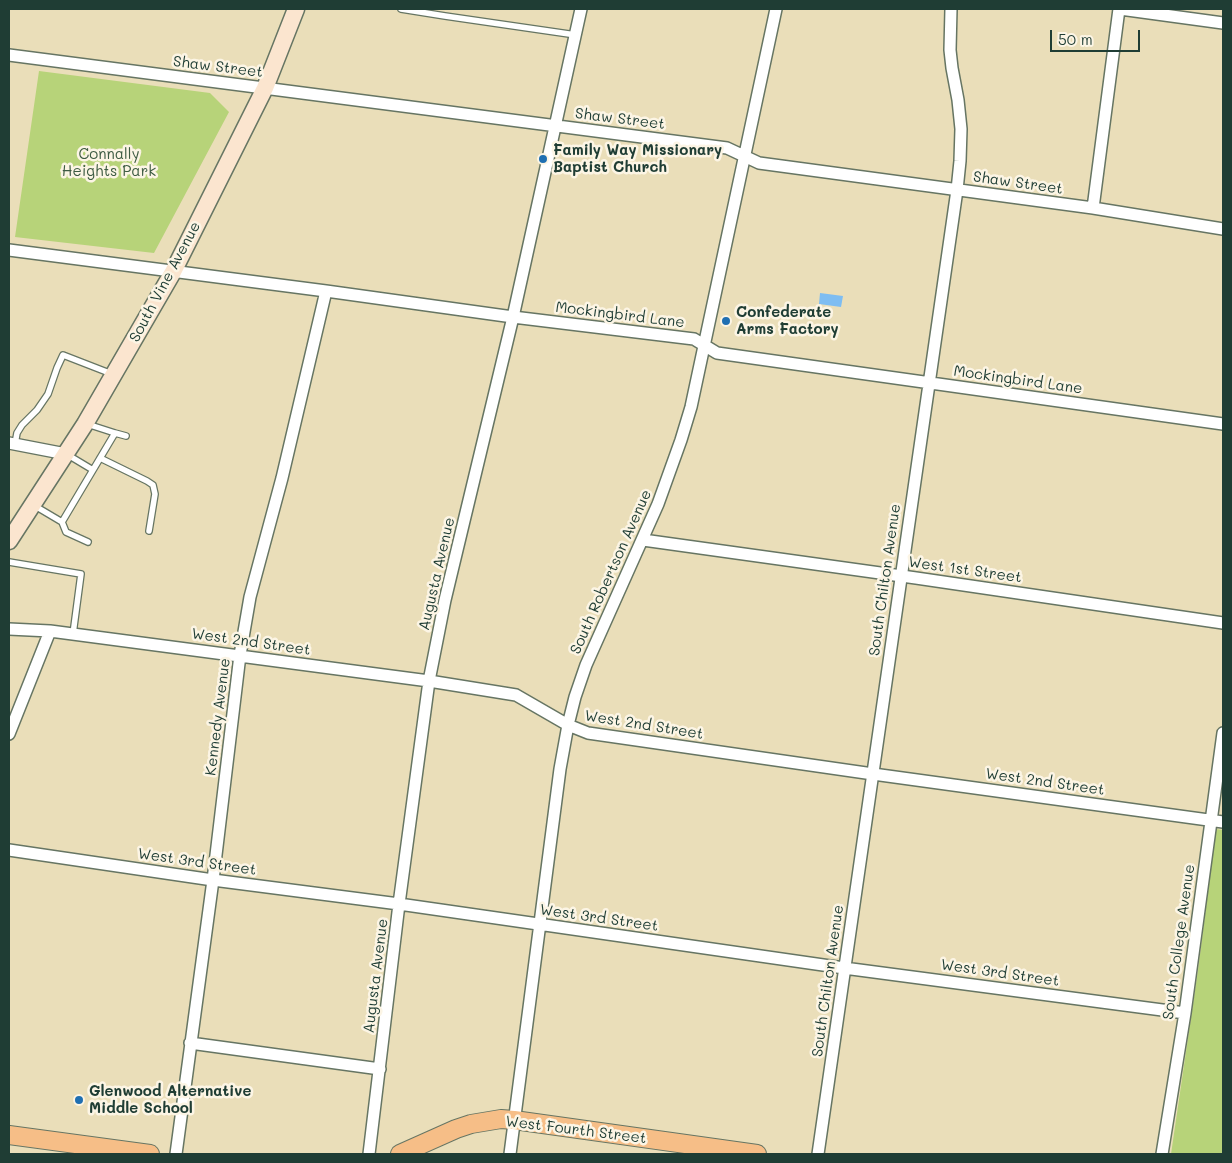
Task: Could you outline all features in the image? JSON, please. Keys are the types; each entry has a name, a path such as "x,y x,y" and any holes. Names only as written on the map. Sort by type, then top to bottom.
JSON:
{"main road":[{"name":"South Vine Avenue","path":"9,541 85,424 173,272 265,88 296,9"},
{"name":"West Fourth Street","path":"400,1154 442,1134 472,1124 501,1119 757,1154"},
{"path":"9,1135 150,1154"}],"street":[{"name":"Augusta Avenue","path":"369,1154 399,904 429,681 445,600 513,317 581,9"},
{"name":"South Robertson Avenue","path":"510,1154 539,924 560,769 568,725 586,665 658,504 691,407 776,9"},
{"name":"South Chilton Avenue","path":"818,1154 957,190 961,128 950,50 951,9"},
{"path":"1093,208 1120,9 1223,23"},
{"name":"Shaw Street","path":"9,55 727,148 759,163 1093,208 1223,229"},
{"name":"Mockingbird Lane","path":"9,250 513,317 694,339 717,353 1223,424"},
{"name":"Kennedy Avenue","path":"176,1154 213,880 240,655 250,597 282,478 326,291"},
{"path":"12,444 66,454"},
{"name":"West 1st Street","path":"643,540 1223,622"},
{"name":"West 2nd Street","path":"9,629 50,631 429,681 516,695 568,725 588,733 1223,822"},
{"path":"9,732 50,631"},
{"name":"South College Avenue","path":"1162,1154 1185,1013 1223,733"},
{"name":"West 3rd Street","path":"9,850 844,968 1185,1013"},
{"path":"190,1043 380,1069"}],"lane":[{"path":"401,9 576,35"},
{"path":"12,444 22,425 37,410 48,394 63,355 114,374"},
{"path":"85,424 126,436"},
{"path":"62,522 115,433"},
{"path":"66,454 93,470"},
{"path":"100,458 153,485 155,494 148,532"},
{"path":"33,505 62,522 66,532 88,542"},
{"path":"9,562 81,574 73,634"}],"green space":[{"name":"Connally Heights Park","path":"39,71 210,93 229,112 154,253 15,237"},
{"path":"1216,829 1223,830 1223,1154 1171,1154 1198,970"}],"water":[{"path":"820,293 843,296 841,307 819,304"}],"place":[{"name":"Family Way Missionary Baptist Church","path":"543,159"},
{"name":"Confederate Arms Factory","path":"726,321"},
{"name":"Glenwood Alternative Middle School","path":"79,1100"}]}
